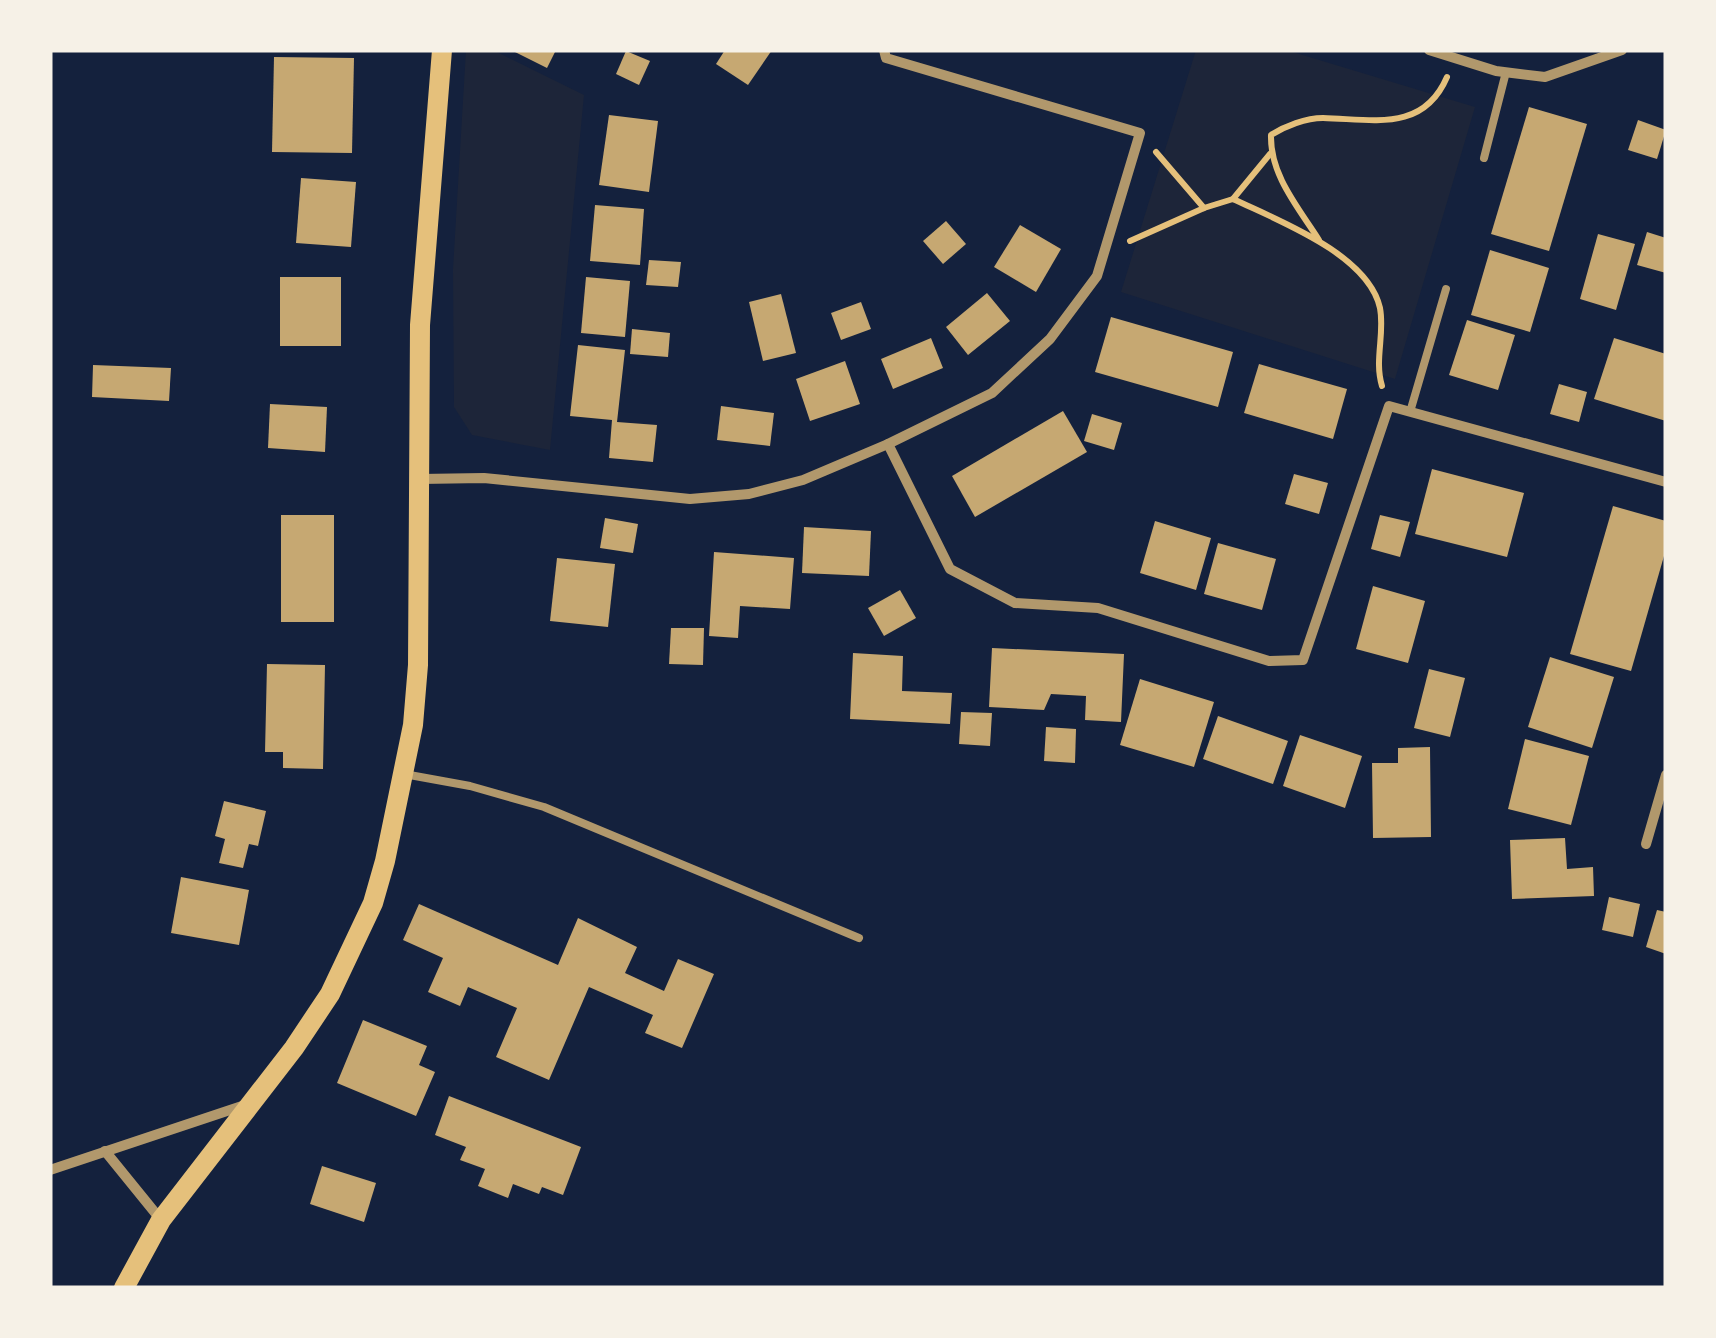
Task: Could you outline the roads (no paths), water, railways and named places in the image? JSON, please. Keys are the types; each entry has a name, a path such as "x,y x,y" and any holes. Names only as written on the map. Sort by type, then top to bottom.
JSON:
{"main road":[{"path":"124,1288 160,1220 253,1103 330,994 374,903 404,774 418,664 420,325 442,50"}],"street":[{"path":"420,480 484,478 690,499 749,494 803,480 992,393 1050,339 1097,276 1140,133 886,58 884,50"},
{"path":"1429,50 1506,72 1545,77 1622,50"},
{"path":"888,444 950,570 1015,603 1098,608 1269,661 1303,660 1390,406 1666,482"},
{"path":"1646,844 1666,774"},
{"path":"50,1170 253,1103"},
{"path":"105,1151 160,1220"}],"lane":[{"path":"1484,158 1506,72"},
{"path":"1410,412 1446,289"},
{"path":"404,774 470,786 544,808 859,938"}]}
